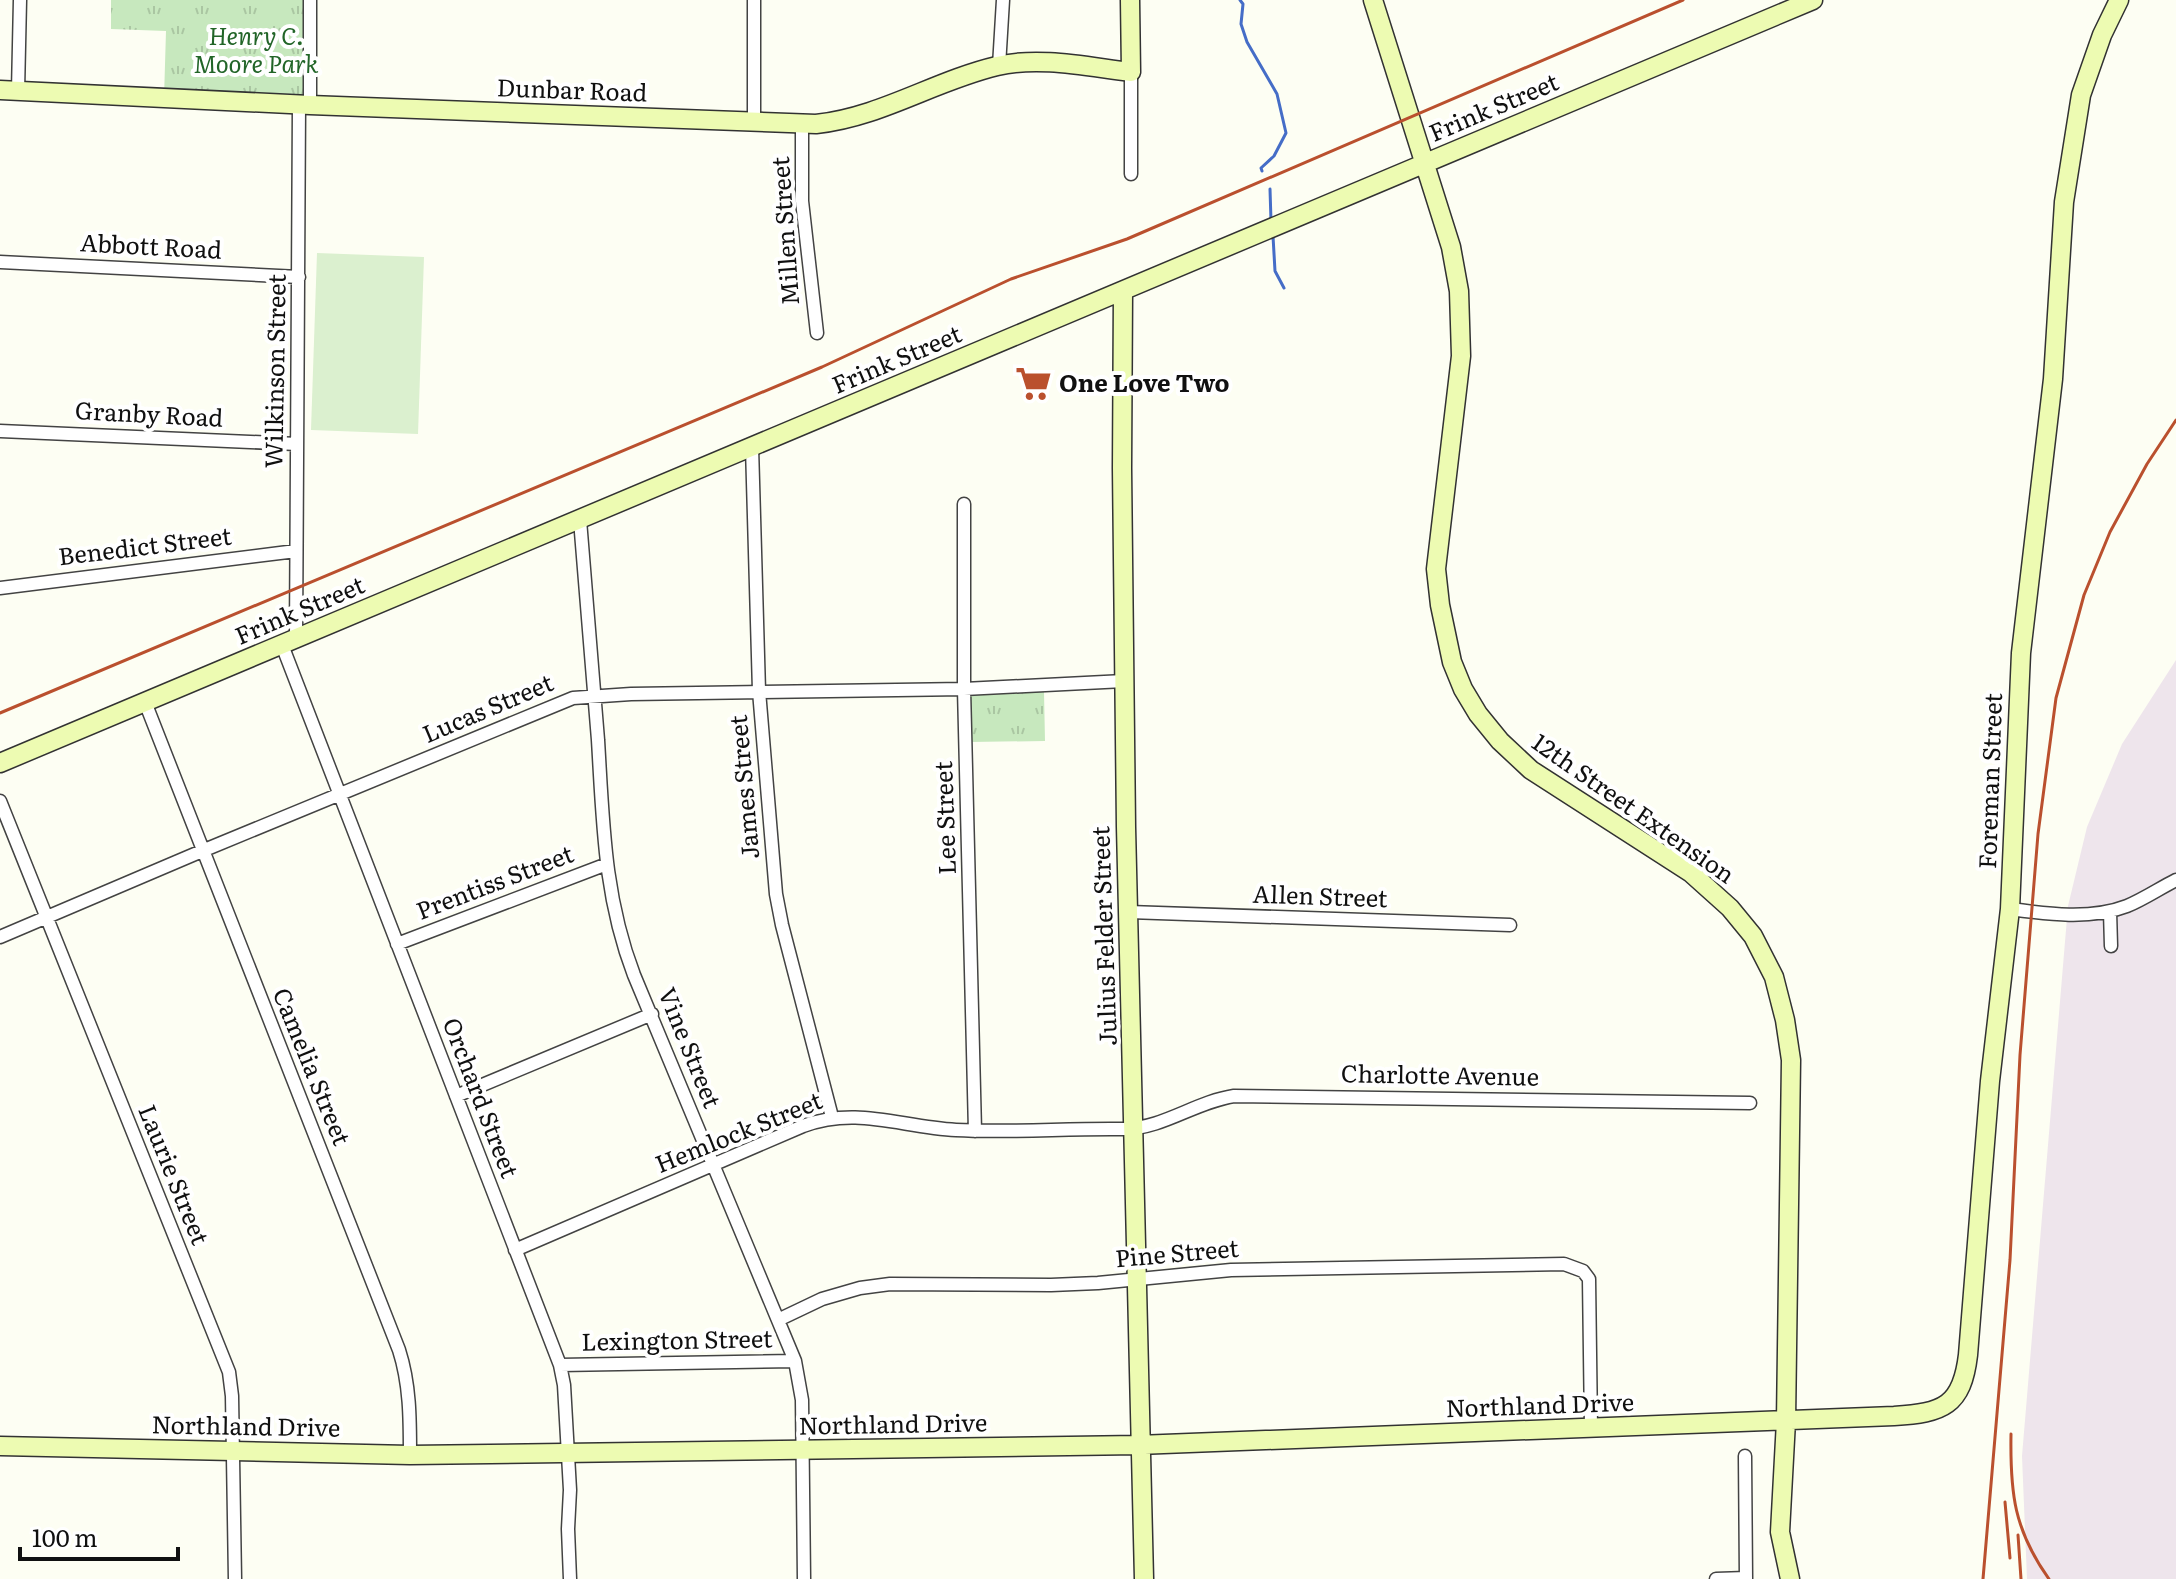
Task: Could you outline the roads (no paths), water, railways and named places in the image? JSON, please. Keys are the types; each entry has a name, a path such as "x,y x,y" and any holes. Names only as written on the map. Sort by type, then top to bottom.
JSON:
{"street":[{"path":"9,91 20,0"},
{"name":"Wilkinson Street","path":"289,642 296,551 299,277 310,0"},
{"path":"754,0 754,122"},
{"path":"999,66 1003,0"},
{"path":"1130,0 1131,174"},
{"name":"12th Street Extension","path":"1373,0 1451,247 1459,291 1461,356 1436,569 1445,633 1457,675 1478,714 1500,741 1531,770 1586,808 1670,858 1730,908 1753,936 1774,977 1791,1060 1786,1421 1780,1532 1790,1579"},
{"name":"Frink Street","path":"0,763 1813,0"},
{"name":"Foreman Street","path":"1786,1421 1924,1414 1943,1408 1955,1397 1967,1369 1990,1081 2010,909 2021,653 2052,393 2064,202 2081,95 2102,35 2119,0"},
{"name":"Dunbar Road","path":"9,91 802,125 827,123 883,109 960,77 999,66 1042,62 1131,72"},
{"name":"Millen Street","path":"802,125 802,201 817,333"},
{"name":"Abbott Road","path":"0,262 299,277"},
{"name":"Julius Felder Street","path":"1123,291 1124,681 1144,1579"},
{"name":"Granby Road","path":"0,431 297,444"},
{"name":"James Street","path":"752,447 759,691 776,894 832,1117"},
{"name":"Lee Street","path":"964,504 964,689 975,1131"},
{"name":"Vine Street","path":"580,520 610,891 623,946 795,1361 802,1400 804,1579"},
{"name":"Benedict Street","path":"0,588 296,551"},
{"name":"Orchard Street","path":"289,642 339,794 560,1365 571,1500 570,1579"},
{"name":"Lucas Street","path":"0,937 562,701 594,696 964,689 1124,681"},
{"name":"Camelia Street","path":"145,702 399,1350 407,1380 410,1455"},
{"name":"Laurie Street","path":"0,801 225,1361 232,1396 235,1579"},
{"name":"Prentiss Street","path":"397,944 607,864"},
{"path":"2010,909 2059,914 2110,911 2128,906 2176,880"},
{"path":"2110,911 2111,946"},
{"name":"Allen Street","path":"1129,912 1510,925"},
{"path":"456,1096 652,1014"},
{"name":"Charlotte Avenue","path":"1135,1129 1234,1096 1750,1103"},
{"name":"Hemlock Street","path":"515,1250 803,1126 832,1117 857,1116 906,1125 975,1131 1135,1129"},
{"name":"Pine Street","path":"780,1319 822,1299 860,1288 890,1284 1051,1285 1231,1270 1564,1264 1583,1271 1589,1279 1591,1428"},
{"name":"Lexington Street","path":"560,1365 795,1361"},
{"name":"Northland Drive","path":"0,1446 410,1455 568,1454 1142,1445 1786,1421"},
{"path":"1716,1579 1746,1578 1745,1456"}],"waterway":[{"path":"1240,0 1243,4 1241,24 1247,42 1277,94 1286,133 1274,156 1261,168 1262,171"},
{"path":"1270,189 1271,221"},
{"path":"1273,236 1275,271 1284,288"}],"railway":[{"path":"0,713 822,367 1011,279 1127,239 1683,0"},
{"path":"1983,1579 2010,1260 2020,1055 2038,834 2056,698 2084,595 2110,532 2147,464 2176,420"},
{"path":"2011,1434 2016,1510 2028,1544 2049,1579"},
{"path":"2005,1502 2010,1558"},
{"path":"2018,1535 2021,1579"}],"place":[{"name":"One Love Two","path":"1033,384"}],"park label":[{"name":"Henry C. Moore Park","path":"256,51"}]}
